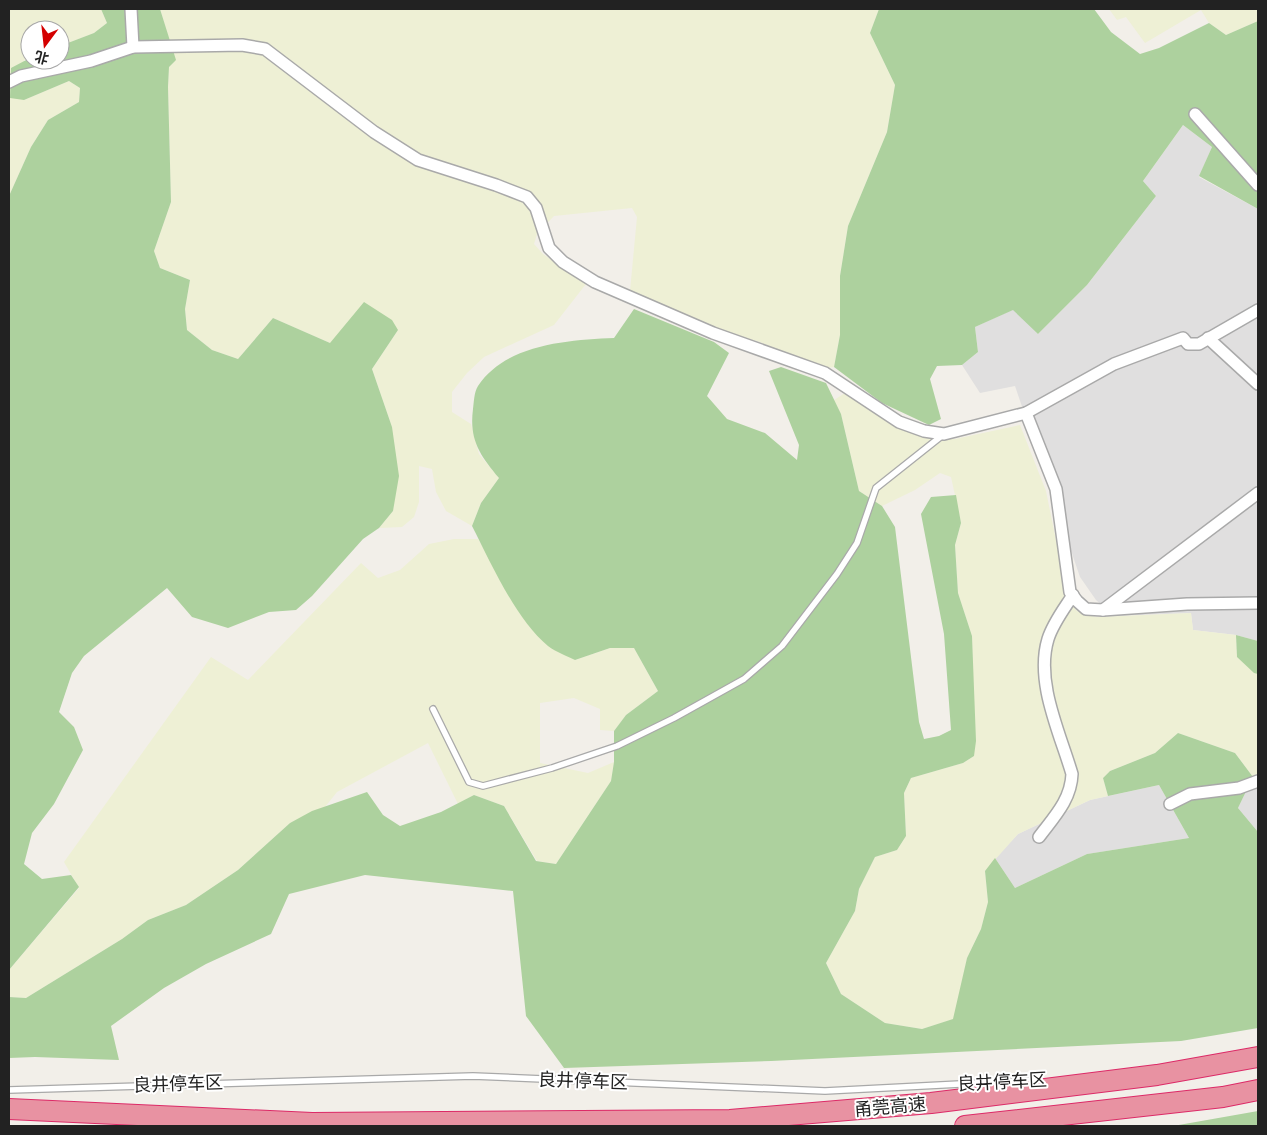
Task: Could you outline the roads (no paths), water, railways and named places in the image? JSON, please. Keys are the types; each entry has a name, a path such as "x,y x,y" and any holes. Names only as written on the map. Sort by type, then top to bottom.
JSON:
{"highway":[{"name":"甬莞高速","path":"9,1109 312,1122 730,1120 931,1103 1156,1074 1258,1057"},
{"path":"965,1126 1223,1097 1258,1090"}],"street":[{"path":"131,9 133,46"},
{"path":"9,82 22,76 91,62 133,46 242,45 265,49 374,132 418,160 496,185 527,198 536,208 549,248 563,262 595,282 714,333 826,373 899,422 924,431 944,434 1026,413 1114,364 1182,338 1188,344 1199,344 1258,310"},
{"path":"1195,114 1258,185"},
{"path":"1208,338 1258,384"},
{"path":"1026,413 1056,489 1070,592 1086,609 1103,610 1187,604 1258,603"},
{"path":"1103,610 1258,493"},
{"path":"1039,837 1066,803 1072,784 1072,774 1045,678 1047,640 1053,625 1073,595"},
{"path":"1170,804 1190,794 1239,788 1258,781"}],"lane":[{"path":"433,709 469,782 483,786 552,768 617,746 674,718 744,678 782,646 837,574 857,543 876,488 944,434"},
{"name":"良井停车区","path":"1059,1079 1156,1074"},
{"name":"良井停车区","path":"9,1090 472,1076 825,1091 1049,1080"},
{"path":"992,1126 1029,1119"}]}
